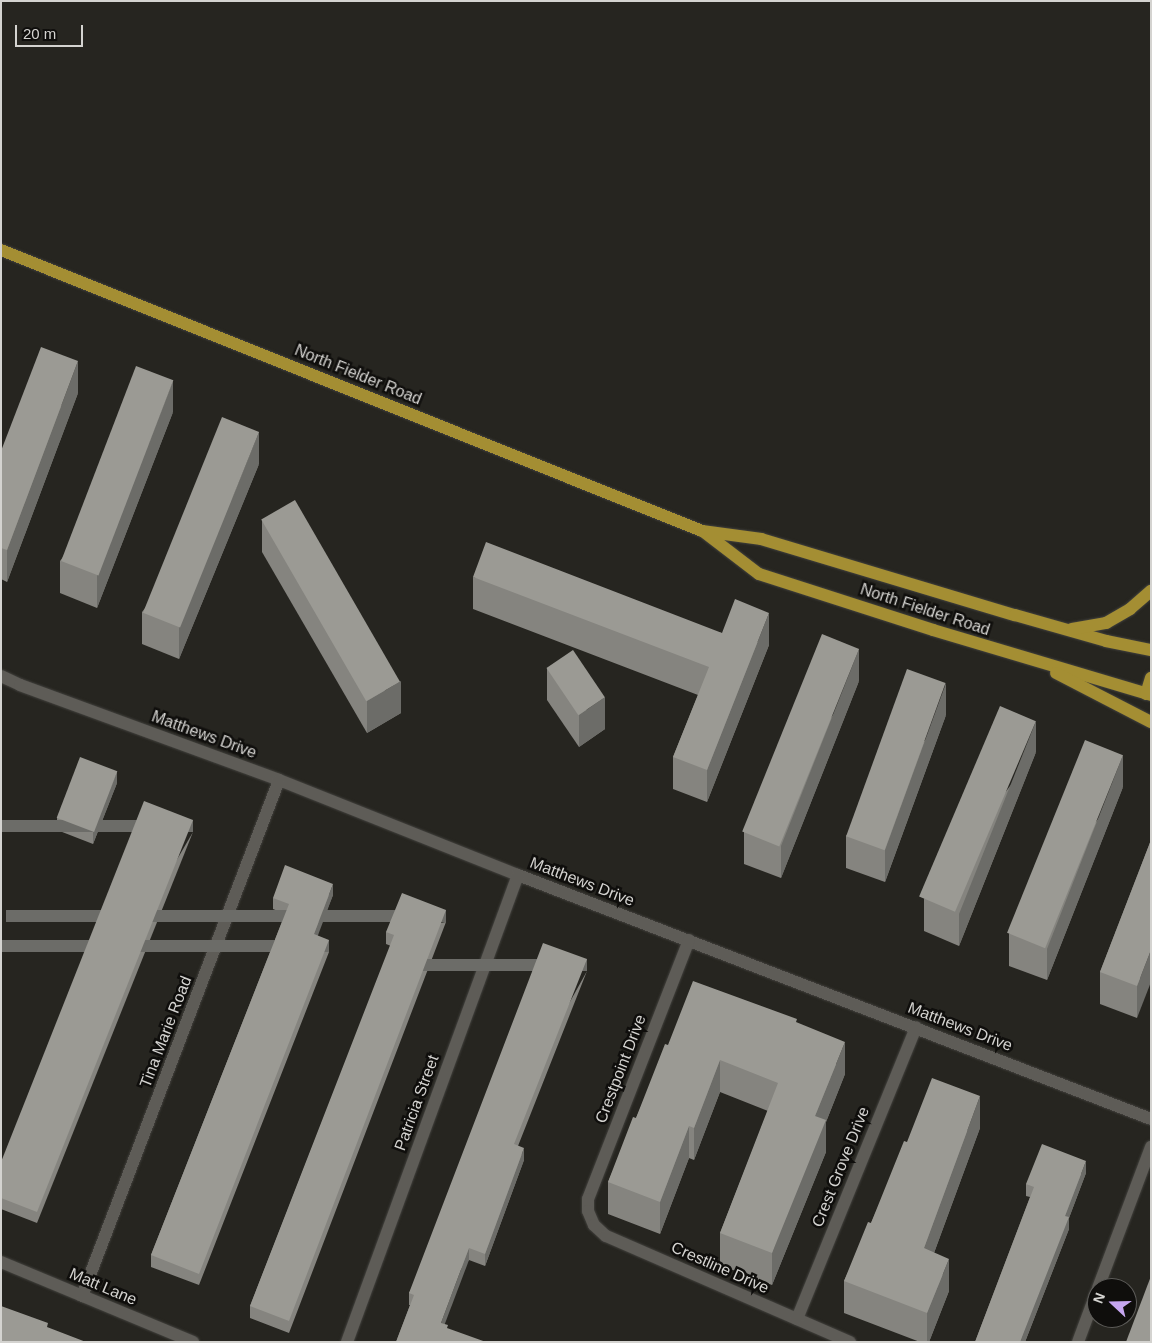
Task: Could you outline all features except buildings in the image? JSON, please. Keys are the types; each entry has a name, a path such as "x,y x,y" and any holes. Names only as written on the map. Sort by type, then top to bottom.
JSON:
{"main road":[{"name":"North Fielder Road","path":"1,250 702,531 761,538 879,576 1067,630 1151,650"},
{"name":"North Fielder Road","path":"702,531 759,574 1032,660 1148,694"},
{"path":"1067,630 1106,623 1130,609 1151,591"},
{"path":"1032,660 1151,722"},
{"path":"1148,694 1151,678"}],"street":[{"name":"Matthews Drive","path":"1,676 20,685 280,780 518,875 1151,1119"},
{"name":"Tina Marie Road","path":"82,1296 280,780"},
{"name":"Patricia Street","path":"347,1342 518,875"},
{"name":"Crestpoint Drive","path":"588,1212 588,1199 689,940"},
{"name":"Crest Grove Drive","path":"796,1319 916,1027"},
{"path":"1102,1278 1151,1147"},
{"name":"Crestline Drive","path":"588,1212 594,1225 606,1236 850,1342"},
{"name":"Matt Lane","path":"1,1262 193,1342"},
{"path":"1078,1342 1087,1318"}]}
